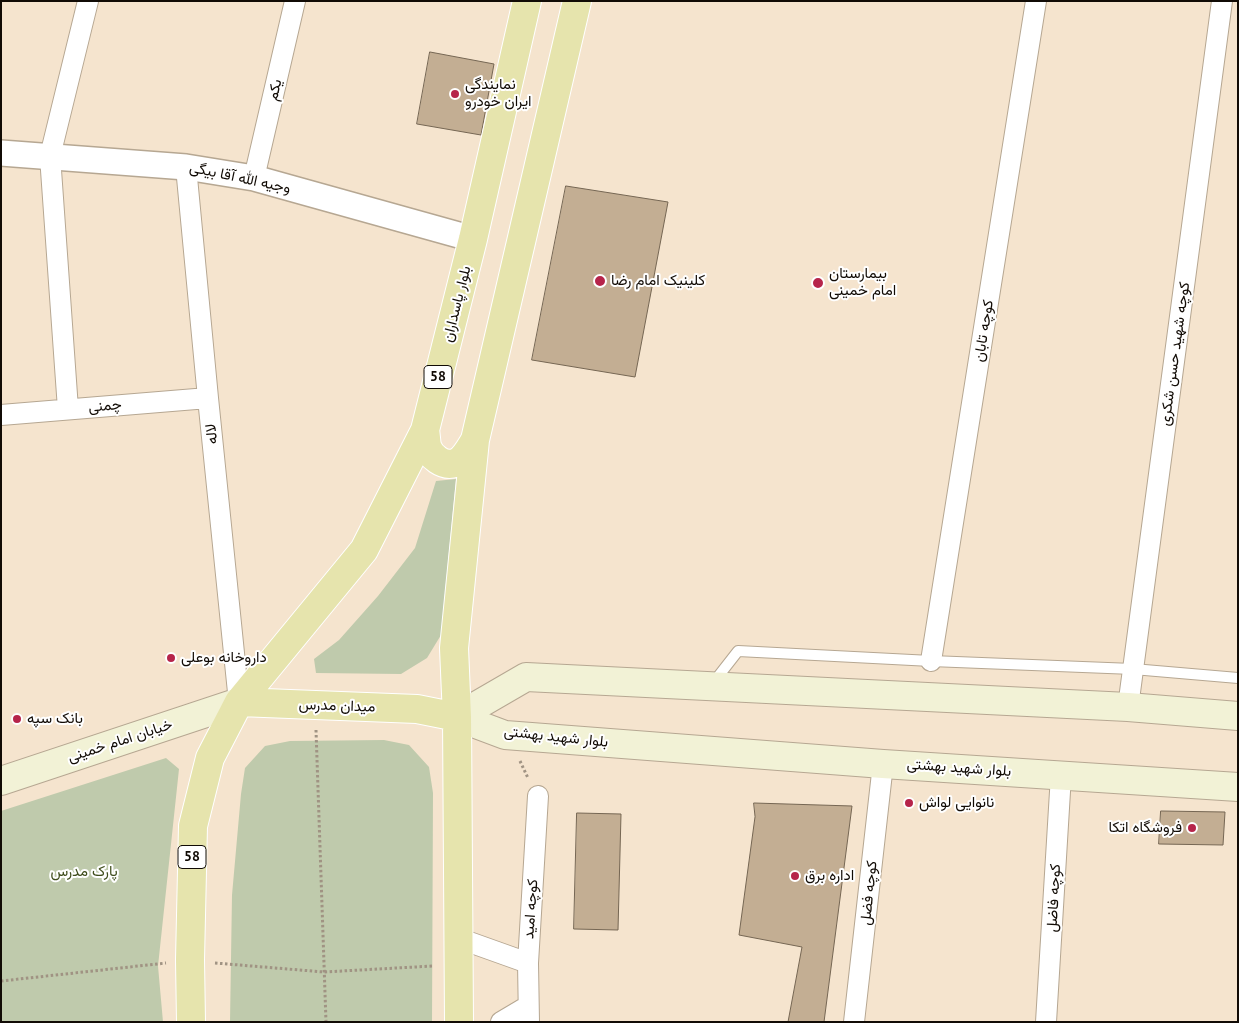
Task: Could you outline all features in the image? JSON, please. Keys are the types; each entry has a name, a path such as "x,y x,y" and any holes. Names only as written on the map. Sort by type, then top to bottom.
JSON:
{"main road":[{"name":"بلوار پاسداران","path":"239,702 364,550 425,430 473,239 526,1"},
{"path":"459,1022 457,717 454,648 475,440 577,1"},
{"path":"425,430 427,445 431,452 438,460 445,464 455,463 464,456 475,440"},
{"path":"457,717 526,677 1128,707 1238,716"},
{"name":"میدان مدرس","path":"239,702 417,708 457,717"},
{"name":"خیابان امام خمینی","path":"1,781 239,702"},
{"name":"58","path":"191,1022 190,960 193,826 210,758 239,702"},
{"name":"بلوار شهید بهشتی","path":"457,717 505,735 883,764 1238,787"}],"street":[{"path":"68,409 50,156 88,1"},
{"name":"یکم","path":"254,178 295,1"},
{"name":"کوچه تابان","path":"931,661 1036,1"},
{"name":"کوچه شهید حسن شکری","path":"1128,707 1222,1"},
{"name":"وجیه الله آقا بیگی","path":"1,153 186,167 254,178 473,239"},
{"name":"لاله","path":"186,167 239,702"},
{"name":"چمنی","path":"1,415 208,398"},
{"name":"کوچه فضل","path":"854,1022 883,764"},
{"name":"کوچه فاضل","path":"1046,1022 1061,775"},
{"name":"کوچه امید","path":"528,1014 528,964 538,796"},
{"path":"458,951 528,964"},
{"path":"501,1022 528,1014"}],"lane":[{"path":"710,686 738,651 1133,669 1238,678"}],"path":[{"path":"315,705 326,1022"},
{"path":"1,981 190,960 324,972 458,951"}],"green space":[{"path":"456,479 441,635 427,658 401,674 316,673 314,659 339,640 378,596 415,548 436,481"},
{"path":"384,740 409,745 429,767 433,793 432,1022 230,1022 232,895 245,768 265,746 290,741"},
{"name":"پارک مدرس","path":"166,758 179,769 158,966 163,1022 1,1022 1,811"}],"building":[{"name":"نمایندگی ایران خودرو","path":"430,52 494,64 481,135 417,124"},
{"name":"کلینیک امام رضا","path":"566,186 668,202 635,377 532,360"},
{"name":"اداره برق","path":"754,803 852,806 824,1022 788,1022 802,947 739,935 755,817"},
{"name":"فروشگاه اتکا","path":"1161,811 1225,812 1223,845 1159,844"},
{"path":"577,813 621,814 618,930 574,929"}],"place":[{"name":"نمایندگی ایران خودرو","path":"455,94"},
{"name":"کلینیک امام رضا","path":"600,281"},
{"name":"بیمارستان امام خمینی","path":"818,283"},
{"name":"داروخانه بوعلی","path":"171,658"},
{"name":"بانک سپه","path":"17,719"},
{"name":"نانوایی لواش","path":"909,803"},
{"name":"فروشگاه اتکا","path":"1192,828"},
{"name":"اداره برق","path":"795,876"}]}
